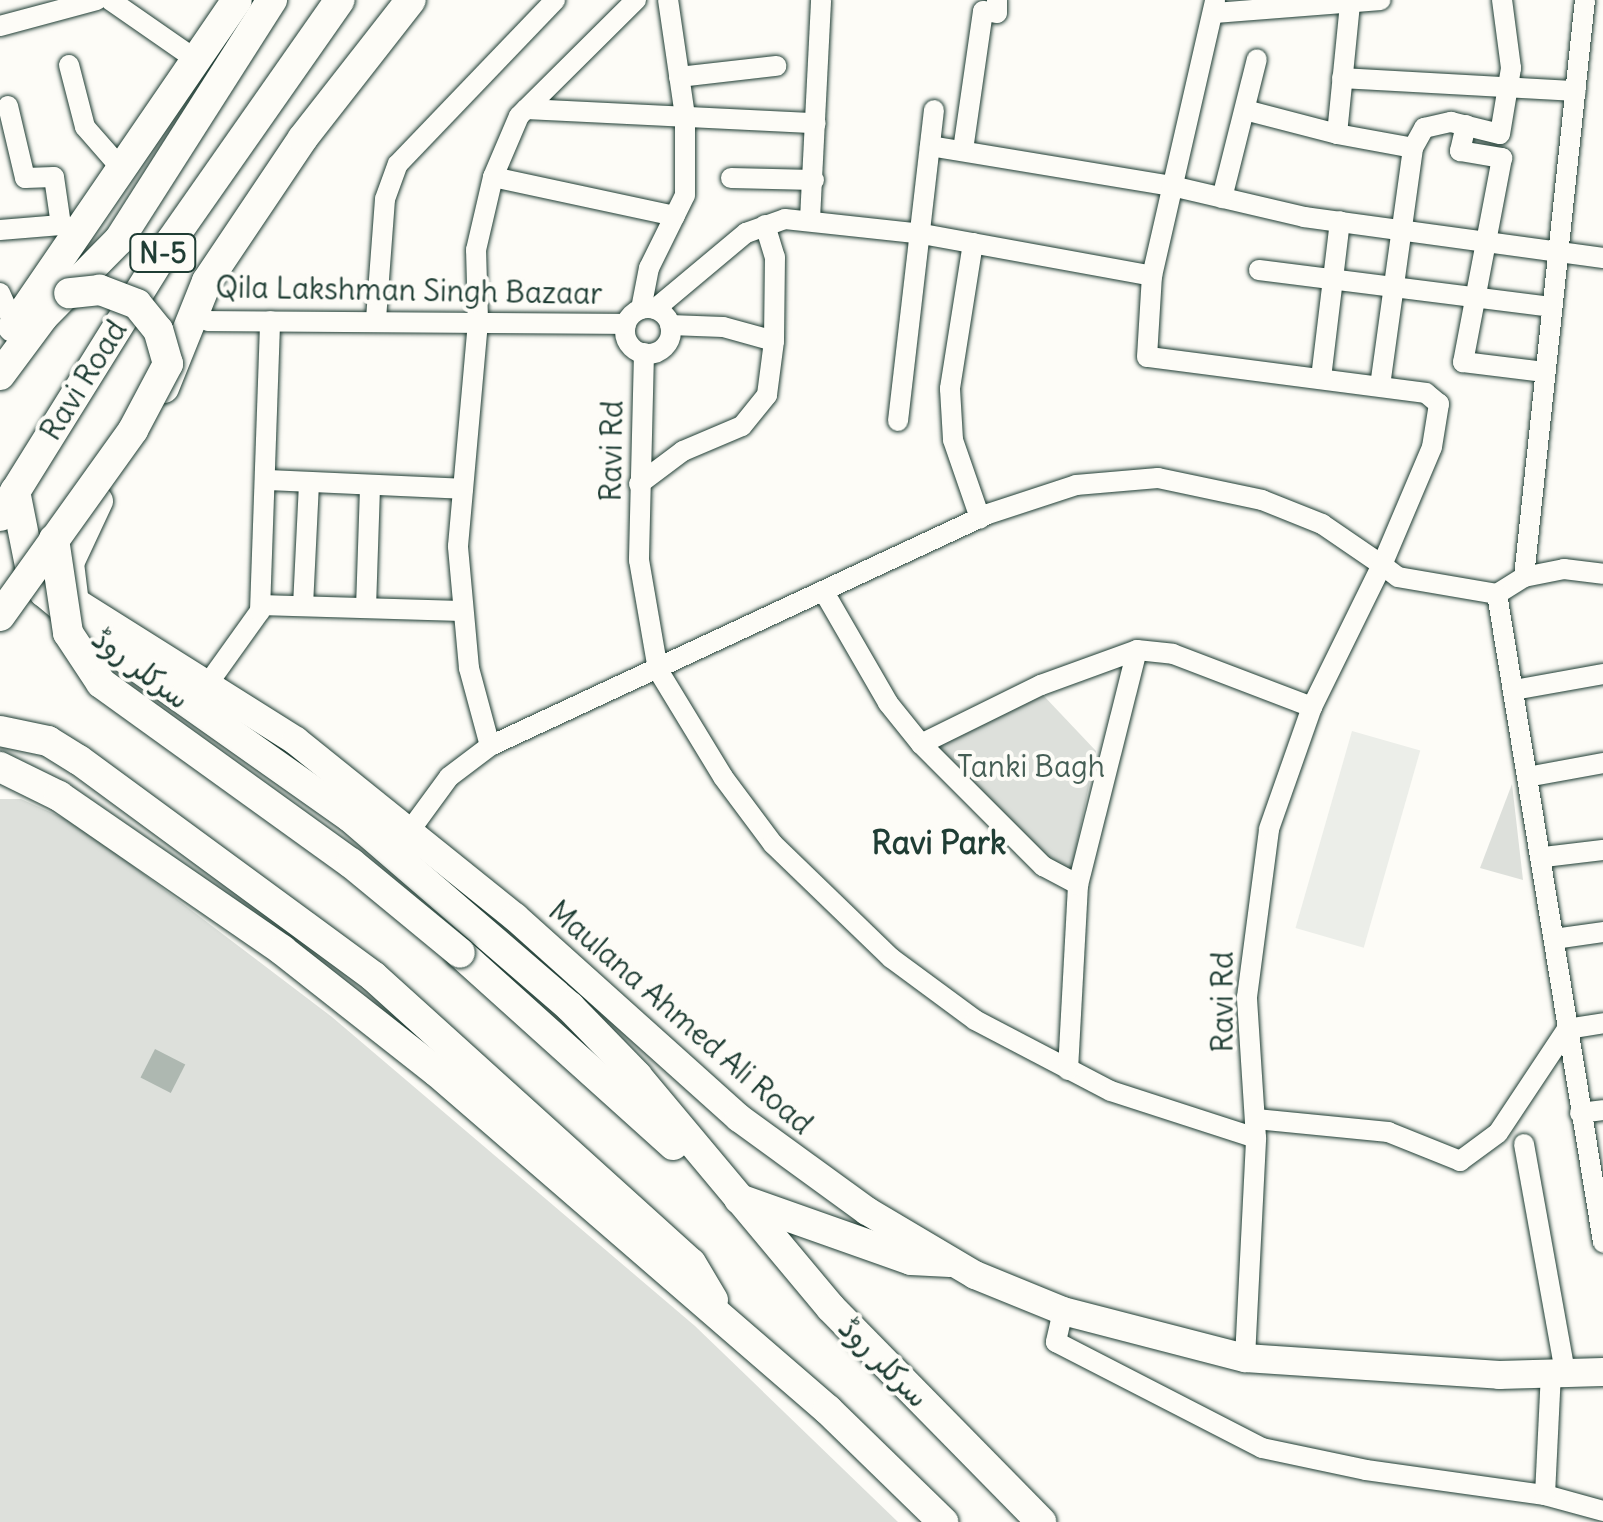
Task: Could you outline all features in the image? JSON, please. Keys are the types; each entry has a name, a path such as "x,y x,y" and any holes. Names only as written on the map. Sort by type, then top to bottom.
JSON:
{"main road":[{"name":"N-5","path":"7,335 69,231 120,167 237,0"},
{"path":"0,375 119,240 272,0"},
{"name":"Ravi Road","path":"8,503 162,255 340,0"},
{"path":"0,616 133,430 168,364 218,246 318,89 387,0"},
{"name":"سرکلر روڈ","path":"411,0 304,138 193,312 146,426 78,533 70,562 79,613 149,678 350,816 580,996 636,1076 733,1197 831,1308 1042,1522"},
{"path":"69,294 100,290 136,304 158,330 168,364"},
{"path":"8,503 31,571 44,592 79,613"},
{"name":"سرکلر روڈ","path":"54,539 68,633 102,682 351,862 460,953 733,1197"},
{"path":"0,732 48,741 149,809 373,976 691,1262 726,1321"},
{"path":"0,767 59,796 282,950 436,1072 726,1321 943,1522"},
{"path":"733,1197 926,1264 950,1262"}],"street":[{"path":"0,26 97,0"},
{"path":"110,0 195,59"},
{"path":"376,319 385,199 398,164 555,0"},
{"path":"490,746 460,611 463,489 478,320 476,250 493,177 526,108 636,0"},
{"path":"668,0 685,116 685,195 649,268 648,316 665,346 644,353 630,346 648,316 746,232 765,225 810,219 922,234 1152,276"},
{"path":"810,219 821,0"},
{"path":"963,150 983,11 997,12 997,0"},
{"path":"1380,0 1215,7 1152,276 1148,358 1380,386 1413,148 1424,128 1466,126 1500,134 1508,87 1502,0"},
{"path":"1524,577 1585,0"},
{"path":"1337,134 1350,3"},
{"path":"1222,198 1257,59"},
{"path":"70,65 85,127 120,167"},
{"path":"679,77 776,66"},
{"path":"1342,78 1576,91"},
{"path":"0,230 69,231 54,177 25,178 8,106"},
{"path":"526,108 816,122"},
{"path":"898,421 934,110"},
{"path":"1245,110 1337,134 1413,148"},
{"path":"1466,126 1460,151 1502,158 1463,362 1544,372"},
{"path":"930,146 1172,186 1340,221 1558,248 1603,258"},
{"path":"493,177 674,216"},
{"path":"731,178 814,180"},
{"path":"1321,378 1340,221"},
{"path":"639,484 682,450 742,426 767,395 774,342 775,256 765,225"},
{"path":"972,243 950,389 953,440 980,518"},
{"path":"1259,270 1551,307"},
{"path":"0,292 7,335"},
{"name":"Qila Lakshman Singh Bazaar","path":"193,312 208,322 648,316 723,327 774,342"},
{"path":"207,685 262,605 270,321"},
{"name":"Ravi Rd","path":"644,353 639,560 658,670 723,778 773,844 829,901 975,1020 1068,1070 1256,1129 1247,997 1269,829 1312,706 1382,565 1432,447 1439,404 1426,393 1380,386"},
{"path":"412,830 449,777 490,746 980,518 1076,485 1158,478 1262,500 1322,524 1398,577 1497,594 1524,577 1564,569 1603,574"},
{"path":"268,480 463,489"},
{"path":"303,606 309,482"},
{"path":"366,608 370,485"},
{"path":"824,592 888,703 921,744 1043,866 1078,884"},
{"path":"1497,594 1544,857 1567,1029 1603,1242"},
{"path":"262,605 460,611"},
{"name":"Maulana Ahmed Ali Road","path":"79,613 207,685 296,742 412,830 580,996 739,1118 950,1262 1063,1311 1245,1358 1603,1372"},
{"path":"921,744 1042,684 1137,650 1174,654 1312,706"},
{"path":"1068,1070 1078,884 1137,650"},
{"path":"1514,690 1603,674"},
{"path":"1527,777 1603,763"},
{"path":"1544,857 1603,850"},
{"path":"1554,938 1603,932"},
{"path":"1245,1358 1256,1129 1388,1132 1460,1161 1498,1133 1567,1029 1603,1023"},
{"path":"1580,1113 1603,1110"},
{"path":"1524,1144 1558,1372 1545,1495"},
{"path":"1063,1311 1056,1342 1262,1448 1545,1495 1603,1511"}],"shaded area":[{"path":"1352,731 1420,751 1364,948 1295,928"},
{"path":"155,1049 185,1064 171,1093 140,1078"}],"green space":[{"name":"Tanki Bagh","path":"1043,695 1096,751 1071,873 1043,859 930,746"},
{"path":"1512,784 1523,880 1480,868"},
{"path":"0,799 21,799 79,825 332,1017 695,1326 898,1522 0,1522"}],"district":[{"name":"Ravi Park","path":"939,843"}]}
